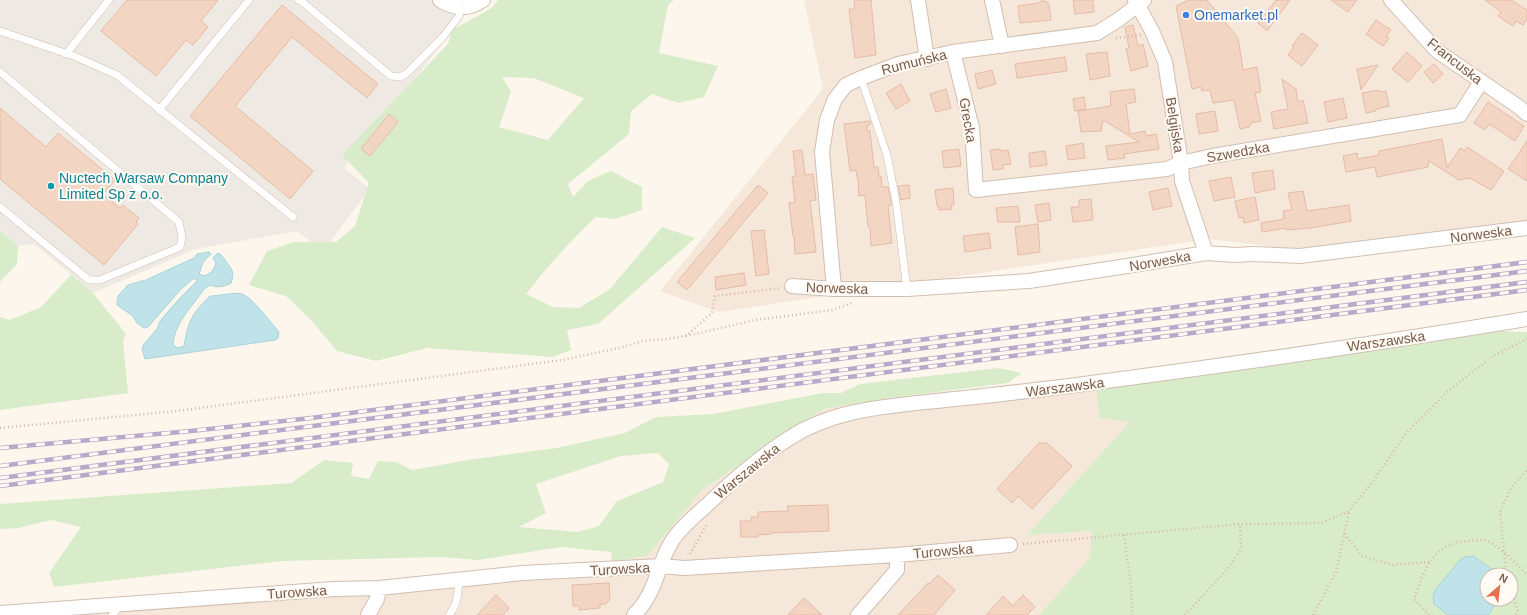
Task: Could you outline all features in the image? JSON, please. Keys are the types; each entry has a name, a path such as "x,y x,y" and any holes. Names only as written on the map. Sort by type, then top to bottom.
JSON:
{"street":[{"path":"440,0 450,6 466,8 483,0"},
{"path":"918,0 927,59"},
{"path":"992,0 1002,46"},
{"name":"Francuska","path":"1391,0 1437,51 1527,114"},
{"name":"Rumuńska","path":"834,289 822,152 827,120 835,99 846,85 898,64 954,52 1097,32 1118,20 1139,2"},
{"name":"Belgijska","path":"1139,2 1165,62 1181,163 1182,181 1206,253"},
{"name":"Grecka","path":"954,52 972,128 976,190"},
{"name":"Szwedzka","path":"976,190 1167,170 1181,163 1212,156 1460,115 1481,82"},
{"name":"Norweska","path":"792,286 834,289 906,289 1029,280 1206,253 1300,256 1527,228"},
{"name":"Warszawska","path":"634,615 648,598 666,551 674,538 686,524 748,468 788,438 822,421 839,415 872,408 1016,393 1160,374 1527,319"},
{"name":"Turowska","path":"0,613 117,610 334,589 379,588 523,573 661,566 684,568 897,555 1010,545"},
{"path":"858,615 897,570 897,555"},
{"path":"368,615 377,599 379,588"}],"lane":[{"path":"66,54 109,0"},
{"path":"159,110 249,0"},
{"path":"298,0 391,76 400,77 406,74 443,37 459,16 460,7"},
{"path":"0,31 66,54 117,75 293,217"},
{"path":"0,72 179,222 182,238 180,247 100,280 89,280 0,207"},
{"path":"861,78 887,155 896,202 906,289"},
{"path":"449,615 452,612 458,595 458,580"}],"path":[{"path":"1113,38 1136,35 1142,36 1146,39"},
{"path":"686,336 712,313 715,296 792,286"},
{"path":"0,428 177,411 562,360 620,348 643,341 686,336 756,320 832,310 854,302"},
{"path":"1010,545 1240,524 1322,523 1349,511 1371,484 1407,432 1448,391 1493,356 1527,339"},
{"path":"1506,567 1500,512 1512,486 1527,470"},
{"path":"1313,615 1336,572 1349,511"},
{"path":"684,568 710,518"},
{"path":"1185,615 1231,565 1241,548 1240,524"},
{"path":"1344,534 1362,556 1394,565 1430,562"},
{"path":"1124,535 1132,584 1132,615"},
{"path":"1429,615 1414,600 1424,572 1435,554 1458,542 1486,540 1504,551 1527,575"}],"shaded area":[{"path":"0,0 477,0 344,168 370,189 323,251 297,231 196,249 93,293 34,244 18,246 0,231"},
{"path":"804,0 1527,0 1527,223 1308,251 1209,239 718,312 660,291 823,89"},
{"path":"1095,375 1099,418 1131,421 1028,534 1092,531 1089,559 1039,615 0,615 523,573 647,556 702,490 823,409 889,398"}],"green space":[{"path":"498,0 674,0 668,5 659,53 718,66 704,97 678,103 652,94 631,111 629,134 568,184 573,197 588,181 611,171 642,187 642,210 615,219 596,217 577,235 526,294 553,307 579,308 610,289 662,227 695,238 598,324 567,330 571,350 553,357 427,348 376,361 337,351 310,319 286,296 249,285 267,251 294,242 336,242 355,226 369,183 342,155 448,44 452,30 492,8","holes":["502,77 534,78 584,98 548,140 499,127 511,92"]},
{"path":"0,231 18,246 17,264 0,282"},
{"path":"71,275 93,293 126,334 123,341 128,393 0,410 0,317 10,320 41,307"},
{"path":"1427,328 1527,332 1527,615 1039,615 1089,559 1092,531 1027,535 1130,422 1099,418 1095,375"},
{"path":"998,368 1022,373 1008,383 889,398 823,409 702,490 647,556 612,561 611,552 561,547 478,560 441,557 282,561 54,587 49,573 81,527 51,520 18,528 0,529 0,504 291,483 324,460 353,463 351,476 369,479 378,461 396,462 412,470 468,460 556,448 625,433 656,417 713,414 823,393 841,393 860,384","holes":["658,453 669,464 663,482 617,501 599,526 577,532 519,527 546,513 536,484 621,456"]}],"water":[{"path":"209,252 211,254 203,262 199,274 205,276 212,271 216,263 213,258 218,253 225,260 232,271 233,276 231,283 220,287 210,285 204,289 180,322 174,337 173,345 178,348 184,346 189,324 192,318 210,296 235,293 246,296 256,305 279,332 278,338 275,340 145,359 142,349 144,344 157,329 160,321 197,281 194,278 181,289 148,327 144,328 137,323 133,316 117,305 118,296 128,285 146,280 194,258 197,254"},
{"path":"1473,556 1489,567 1479,567 1479,607 1494,607 1488,615 1448,615 1434,604 1433,597 1435,590 1461,559"}],"building":[{"path":"127,0 218,0 201,21 208,27 193,45 186,40 156,76 101,31"},
{"path":"854,0 871,0 876,55 855,58 849,9 855,9"},
{"path":"1073,0 1093,0 1094,12 1075,14"},
{"path":"1189,0 1207,0 1238,38 1243,70 1257,67 1261,92 1255,93 1261,121 1251,123 1249,127 1240,129 1234,100 1213,103 1210,90 1202,91 1201,87 1192,89 1176,6"},
{"path":"1276,0 1290,0 1267,31 1258,23"},
{"path":"1331,0 1357,0 1348,12"},
{"path":"1485,0 1511,0 1527,10 1527,19 1523,25 1516,21 1513,26 1498,16 1501,12"},
{"path":"1041,1 1045,1 1049,4 1051,20 1020,23 1018,6 1039,3"},
{"path":"282,5 378,84 367,98 292,37 235,106 313,171 290,199 190,116"},
{"path":"1376,20 1391,30 1386,36 1389,38 1383,46 1366,34"},
{"path":"1133,25 1138,46 1143,44 1148,66 1131,71 1126,49 1129,48 1125,27"},
{"path":"1302,33 1318,45 1302,66 1288,55 1294,47 1292,46"},
{"path":"1107,52 1110,76 1090,80 1086,54"},
{"path":"1407,52 1422,66 1408,82 1392,69"},
{"path":"1065,57 1067,71 1017,78 1015,64"},
{"path":"1434,64 1443,74 1433,83 1424,72"},
{"path":"1378,65 1361,90 1357,69"},
{"path":"992,70 996,84 978,89 975,74"},
{"path":"1282,79 1296,89 1298,102 1303,100 1308,123 1274,129 1271,112 1288,109"},
{"path":"901,84 910,101 896,109 886,93"},
{"path":"946,89 951,108 936,112 930,94"},
{"path":"1134,89 1136,102 1126,104 1130,134 1145,131 1146,136 1156,134 1159,149 1124,154 1125,158 1108,160 1106,146 1139,142 1103,120 1101,131 1081,132 1078,111 1111,106 1110,92"},
{"path":"1379,90 1379,92 1386,91 1389,106 1366,113 1362,93"},
{"path":"1084,97 1086,109 1075,111 1073,99"},
{"path":"1343,98 1347,118 1328,122 1324,102"},
{"path":"1488,102 1524,126 1515,141 1489,124 1485,130 1474,123"},
{"name":"Nuctech Warsaw Company Limited Sp z o.o.","path":"0,108 46,147 58,133 115,180 103,194 120,208 123,205 139,218 136,222 138,224 104,265 0,179"},
{"path":"1215,111 1218,131 1199,134 1196,114"},
{"path":"389,114 398,122 370,156 361,149"},
{"path":"870,121 871,124 867,126 867,131 870,131 874,167 878,167 882,187 888,187 891,201 891,205 888,206 892,243 871,246 870,227 868,227 865,195 859,196 856,170 850,171 844,124"},
{"path":"1442,139 1447,168 1460,148 1465,151 1467,147 1504,171 1491,190 1470,178 1459,180 1429,161 1428,167 1377,177 1375,167 1346,172 1343,156 1357,153 1358,159 1379,155 1379,151"},
{"path":"1527,141 1527,181 1508,169"},
{"path":"1083,143 1085,158 1068,160 1066,146"},
{"path":"959,149 961,166 944,168 942,151"},
{"path":"1000,149 1001,151 1008,150 1011,164 1003,165 1003,169 993,170 990,150"},
{"path":"802,150 805,175 813,174 816,200 810,201 816,252 795,254 789,203 795,202 792,177 796,176 793,151"},
{"path":"1045,151 1047,165 1030,167 1029,153"},
{"path":"1273,170 1275,189 1255,193 1252,173"},
{"path":"1231,177 1235,197 1214,201 1209,181"},
{"path":"758,185 768,193 687,290 677,282"},
{"path":"909,185 910,198 901,200 898,186"},
{"path":"953,188 954,205 951,205 952,209 939,210 935,190"},
{"path":"1168,188 1172,206 1153,210 1149,192"},
{"path":"1303,191 1307,211 1349,205 1351,221 1311,228 1286,230 1286,228 1262,232 1261,223 1284,219 1283,211 1292,210 1288,193"},
{"path":"1255,197 1259,220 1244,223 1243,217 1239,218 1235,201"},
{"path":"1091,199 1093,220 1073,222 1071,207 1079,207 1079,200"},
{"path":"1049,203 1051,220 1038,222 1035,205"},
{"path":"1018,206 1020,222 998,222 996,208"},
{"path":"1038,224 1040,252 1018,255 1015,227"},
{"path":"764,230 769,274 756,276 751,231"},
{"path":"989,233 991,248 965,252 963,236"},
{"path":"744,273 746,285 716,290 715,277"},
{"path":"1039,443 1047,443 1072,466 1032,509 1018,496 1012,503 997,489"},
{"path":"828,505 829,531 771,533 758,535 758,537 741,537 740,521 751,521 751,517 758,517 758,512 788,511 787,506"},
{"path":"938,575 955,590 934,615 898,615 928,583 929,584"},
{"path":"609,583 610,599 606,604 600,604 600,608 579,610 579,606 573,606 572,585"},
{"path":"496,595 509,608 503,615 477,615"},
{"path":"1023,595 1035,607 1027,615 986,615 1003,596 1013,606"},
{"path":"804,598 822,615 788,615"}],"railway":[{"path":"0,448 191,431 311,418 1527,262"},
{"path":"0,466 1527,271"},
{"path":"0,478 1527,282"},
{"path":"0,486 1527,290"}],"place":[{"name":"Onemarket.pl","path":"1186,15"},
{"name":"Nuctech Warsaw Company Limited Sp z o.o.","path":"51,186"}]}
